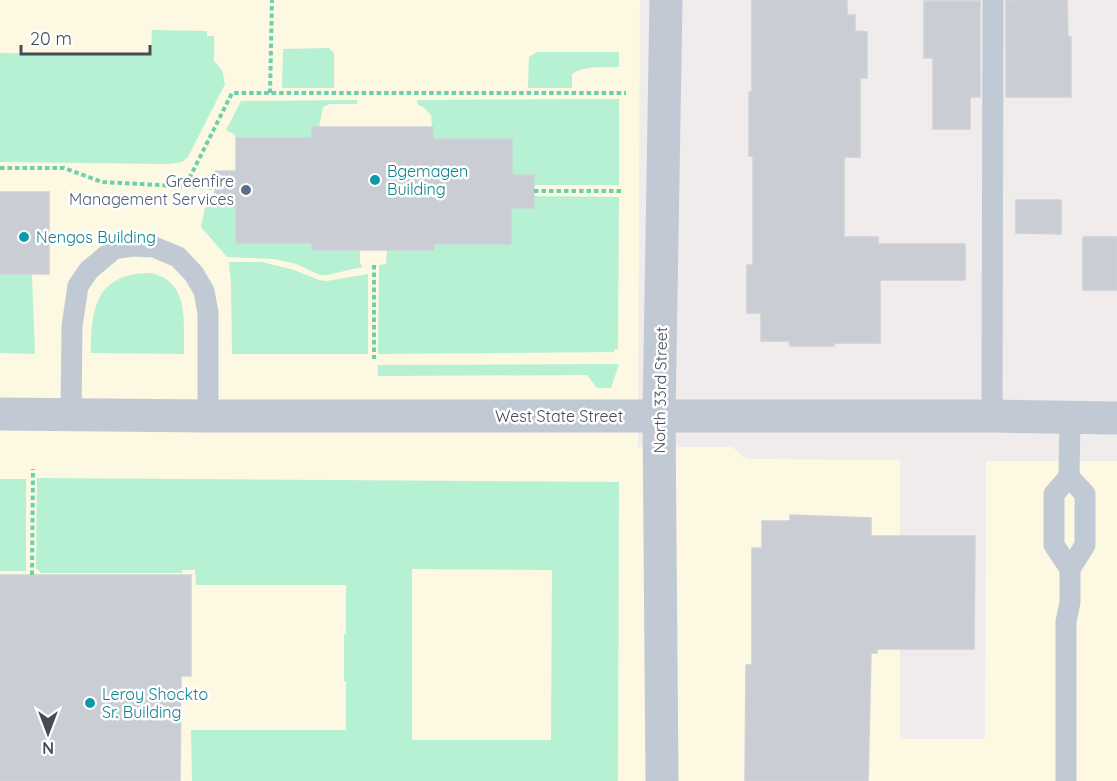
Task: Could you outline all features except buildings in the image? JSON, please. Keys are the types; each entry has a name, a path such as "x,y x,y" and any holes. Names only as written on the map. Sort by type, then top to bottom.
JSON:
{"street":[{"name":"North 33rd Street","path":"662,781 659,416 666,0"},
{"name":"West State Street","path":"0,414 1117,418"}],"lane":[{"path":"992,416 993,0"},
{"path":"71,416 72,326 78,286 89,270 114,249 133,246 154,247 178,257 194,274 204,291 208,313 208,416"},
{"path":"1070,418 1069,477 1054,495 1054,545 1070,568"},
{"path":"1066,781 1066,622 1070,602 1070,568 1085,545 1085,495 1069,477"}],"path":[{"path":"270,93 272,0"},
{"path":"186,185 232,93 626,93"},
{"path":"0,168 64,168 102,182 215,188"},
{"path":"534,191 626,191"},
{"path":"374,264 374,359"},
{"path":"32,575 33,469"}],"shaded area":[{"path":"0,0 640,0 638,447 732,447 747,459 900,460 900,739 985,739 986,461 1117,461 1117,781 0,781"}],"green space":[{"path":"152,30 207,31 207,36 214,36 214,61 222,70 225,84 188,157 182,162 169,164 0,162 0,53 151,54"},
{"path":"329,48 334,53 334,88 282,88 283,49"},
{"path":"537,52 619,52 619,67 595,67 577,71 572,74 572,88 528,88 529,57"},
{"path":"619,99 619,185 534,185 534,175 512,175 512,139 433,139 431,115 418,105 417,100"},
{"path":"357,100 357,104 330,104 323,107 319,127 312,127 312,138 236,138 234,134 226,130 241,101"},
{"path":"534,196 619,197 618,349 614,349 614,352 378,354 379,265 386,264 387,250 434,250 434,244 511,244 511,208 534,208"},
{"path":"206,203 236,206 312,243 312,250 360,250 362,267 320,275 296,264 274,259 227,257 201,227"},
{"path":"229,262 262,262 327,281 368,274 368,354 232,354"},
{"path":"152,273 163,277 173,286 182,303 184,354 91,353 93,321 101,295 119,279"},
{"path":"0,274 32,274 35,354 0,353"},
{"path":"619,364 611,388 597,388 587,375 378,376 378,365"},
{"path":"37,478 619,482 618,781 192,781 191,730 346,730 344,634 346,634 346,585 196,585 195,570 182,570 182,573 41,573 36,568","holes":["412,569 552,570 551,740 412,740"]},
{"path":"0,479 26,479 26,571 0,571"}],"place":[{"name":"Bgemagen Building","path":"375,180"},
{"name":"Greenfire Management Services","path":"246,190"},
{"name":"Nengos Building","path":"24,237"},
{"name":"Leroy Shockto Sr. Building","path":"90,703"}]}
